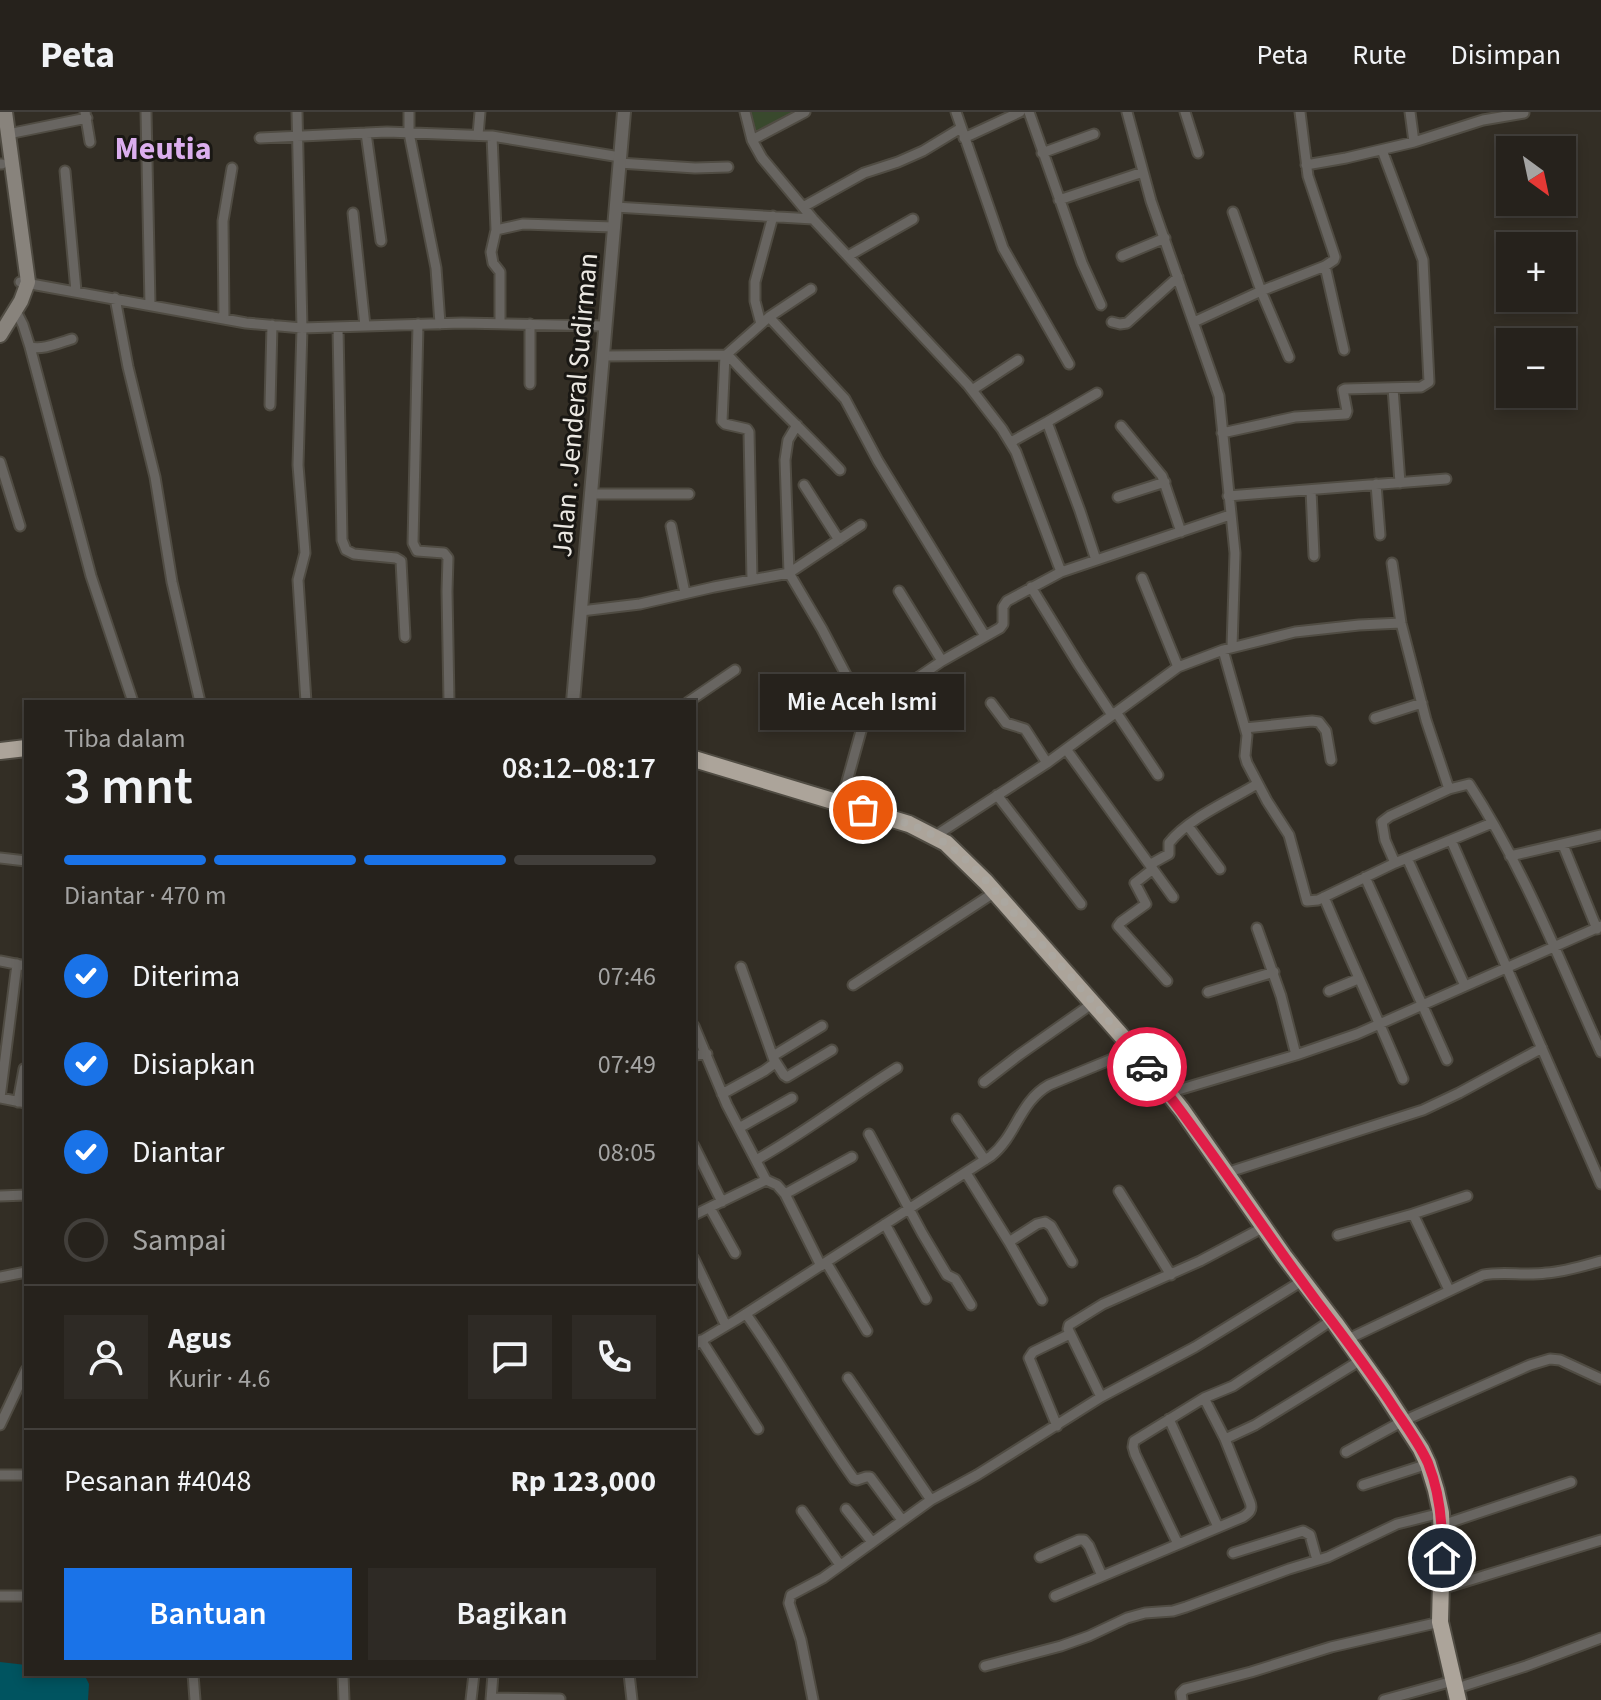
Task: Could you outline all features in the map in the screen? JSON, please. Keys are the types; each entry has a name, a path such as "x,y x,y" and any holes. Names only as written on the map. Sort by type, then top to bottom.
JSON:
{"highway":[{"path":"0,751 24,748"},
{"path":"696,760 909,824 935,836 962,857 995,892 1134,1050 1361,1360 1428,1464 1442,1519 1440,1622 1455,1690"}],"main road":[{"path":"0,335 16,311 24,285 5,112"},
{"path":"1,160 24,285"}],"street":[{"path":"146,112 150,305"},
{"path":"297,112 302,328 298,465 305,553 298,580 306,700"},
{"path":"409,112 409,133 436,268 440,324"},
{"path":"478,135 480,112"},
{"name":"Jalan . Jenderal Sudirman","path":"573,700 624,112"},
{"path":"745,112 752,140 762,158 813,219 972,390 1011,442 1061,572"},
{"path":"752,140 805,112"},
{"path":"956,112 1003,248 1069,364"},
{"path":"803,207 864,173 1020,112"},
{"path":"1029,112 1082,263 1101,305"},
{"path":"1127,112 1143,172 1219,396 1235,553 1228,649 1247,740 1245,758 1257,784 1289,835 1306,900 1310,902 1324,897 1395,863 1492,823"},
{"path":"1185,112 1198,153"},
{"path":"1194,322 1332,263 1335,257 1308,176 1300,112"},
{"path":"1410,112 1414,142"},
{"path":"1306,165 1414,142 1482,116 1524,113"},
{"path":"8,134 86,115 90,142"},
{"path":"366,133 381,241"},
{"path":"260,138 366,133 478,135 681,168 728,167"},
{"path":"1042,153 1094,134"},
{"path":"492,136 496,230 491,252 493,263 500,272 500,324"},
{"path":"1222,433 1295,417 1345,414 1344,389 1425,386 1429,382 1423,260 1382,150"},
{"path":"224,319 223,221 232,168"},
{"path":"65,171 76,291"},
{"path":"1059,200 1143,172"},
{"path":"615,207 813,219"},
{"path":"1233,212 1289,357"},
{"path":"353,213 365,326"},
{"path":"773,216 755,282 755,301 765,320 845,399 878,461 985,636"},
{"path":"848,256 913,219"},
{"path":"496,230 523,224 613,227"},
{"path":"1122,256 1165,238"},
{"path":"1325,266 1344,350"},
{"path":"1112,322 1127,323 1178,277"},
{"path":"24,285 76,291 224,319 302,328 418,324 605,326"},
{"path":"602,356 726,354 765,320 811,289"},
{"path":"115,298 155,477 172,582 200,700"},
{"path":"16,311 30,347 91,576 132,700"},
{"path":"418,324 413,543 417,551 444,553 448,558 449,700"},
{"path":"530,324 530,384"},
{"path":"270,405 272,325"},
{"path":"338,328 342,540 346,550 354,554 401,561 405,637"},
{"path":"30,347 49,346 72,339"},
{"path":"726,354 840,470"},
{"path":"726,354 722,421 749,432 752,580"},
{"path":"972,390 1018,360"},
{"path":"1393,388 1400,483"},
{"path":"1011,442 1097,393"},
{"path":"1047,422 1096,560"},
{"path":"797,425 786,445 785,460 789,573 866,713"},
{"path":"1121,426 1165,482 1181,532"},
{"path":"0,462 20,526"},
{"path":"1228,496 1446,479"},
{"path":"1118,497 1165,482"},
{"path":"1376,484 1380,535"},
{"path":"804,485 839,540"},
{"path":"1311,490 1314,556"},
{"path":"590,494 689,494"},
{"path":"841,803 866,713 1003,624 1003,607 1007,601 1061,572 1230,515"},
{"path":"581,611 640,604 789,573 861,525"},
{"path":"671,526 685,593"},
{"path":"1392,563 1401,623 1449,789"},
{"path":"1142,578 1178,667"},
{"path":"1031,587 1079,665 1158,775"},
{"path":"899,591 942,661"},
{"path":"935,836 1047,763 1178,667 1228,649 1295,632 1401,623"},
{"path":"691,700 735,670"},
{"path":"991,703 1006,723 1025,729 1047,763"},
{"path":"1375,718 1422,703"},
{"path":"1245,728 1319,722 1326,731 1331,760"},
{"path":"1066,749 1173,897"},
{"path":"1167,981 1118,925 1146,904 1135,883 1169,854 1170,842 1188,826 1257,784"},
{"path":"1395,863 1385,840 1383,820 1449,789 1469,784 1510,856 1555,947 1601,1051"},
{"path":"997,795 1081,904"},
{"path":"1188,826 1220,869"},
{"path":"1510,856 1601,835"},
{"path":"1451,840 1601,1184"},
{"path":"1168,1093 1296,1055 1381,1025 1599,927 1563,845"},
{"path":"0,858 24,861"},
{"path":"1407,858 1465,986"},
{"path":"1365,877 1447,1060"},
{"path":"853,985 995,892"},
{"path":"1324,897 1403,1079"},
{"path":"1257,928 1274,972 1296,1055"},
{"path":"0,961 21,965 0,1098 22,1102 24,1069"},
{"path":"741,967 774,1058 784,1075 789,1077 832,1050"},
{"path":"1208,992 1274,972"},
{"path":"1329,991 1358,979"},
{"path":"984,1082 1093,1003"},
{"path":"774,1058 822,1026"},
{"path":"696,1030 722,1094 766,1180 777,1185 785,1194 823,1264 867,1331"},
{"path":"1226,1173 1423,1110 1542,1048"},
{"path":"758,1429 698,1342 996,1152 1008,1138 1027,1103 1038,1092 1134,1050"},
{"path":"696,1055 707,1054"},
{"path":"722,1094 770,1068 774,1065 774,1058"},
{"path":"756,1160 793,1139 897,1068"},
{"path":"739,1128 792,1098"},
{"path":"957,1119 985,1160"},
{"path":"869,1134 913,1218 947,1275 955,1279 971,1305"},
{"path":"785,1194 852,1157"},
{"path":"698,1161 722,1202"},
{"path":"966,1173 1042,1300"},
{"path":"696,1214 766,1180"},
{"path":"1119,1191 1171,1275"},
{"path":"0,1196 24,1195"},
{"path":"1338,1235 1467,1196"},
{"path":"710,1208 735,1253"},
{"path":"1413,1214 1449,1290"},
{"path":"1009,1242 1037,1224 1047,1222 1072,1262"},
{"path":"885,1224 926,1299"},
{"path":"1101,1397 1070,1334 1069,1325 1127,1292 1171,1275 1264,1227"},
{"path":"1346,1340 1489,1274 1546,1273 1601,1261"},
{"path":"696,1263 726,1326"},
{"path":"0,1277 24,1272"},
{"path":"813,1700 789,1600 794,1593 817,1582 931,1500 977,1475 1101,1397 1195,1347 1302,1281"},
{"path":"746,1314 854,1479 870,1477 902,1520"},
{"path":"1178,1544 1133,1447 1134,1441 1204,1398 1233,1386 1332,1320"},
{"path":"1057,1426 1029,1358 1033,1352 1070,1334"},
{"path":"1346,1452 1403,1421 1550,1359 1569,1363 1601,1379"},
{"path":"1225,1439 1255,1425 1361,1360"},
{"path":"0,1425 24,1374"},
{"path":"848,1378 931,1500"},
{"path":"1055,1596 1248,1514 1252,1508 1225,1439 1204,1398"},
{"path":"1169,1419 1218,1527"},
{"path":"1363,1485 1428,1464"},
{"path":"0,1475 24,1475"},
{"path":"985,1666 1061,1646 1127,1618 1178,1609 1339,1552 1397,1524 1442,1519 1571,1482"},
{"path":"846,1509 872,1542"},
{"path":"802,1511 840,1565"},
{"path":"1233,1553 1303,1531 1310,1535 1317,1560"},
{"path":"1040,1557 1084,1540 1102,1576"},
{"path":"1441,1589 1601,1540"},
{"path":"0,1596 24,1596"},
{"path":"1182,1700 1181,1693 1185,1689 1331,1647 1440,1622"},
{"path":"1384,1700 1455,1690 1601,1638"},
{"path":"193,1676 195,1700"},
{"path":"343,1676 344,1700"},
{"path":"471,1700 474,1676"},
{"path":"493,1676 491,1699 560,1699"},
{"path":"629,1676 632,1700"}],"green space":[{"path":"750,112 797,112 756,134"}],"water":[{"path":"0,1662 24,1665 24,1676 85,1676 89,1684 88,1700 0,1700"}],"way so far":[{"path":"863,810 909,824 935,836 962,857 1045,947 1147,1067"}],"place":[{"name":"Mie Aceh Ismi","path":"863,810"}],"district":[{"name":"Meutia","path":"163,148"}],"route":[{"path":"1147,1067 1182,1110 1335,1323 1421,1449 1441,1513 1442,1558"}]}
